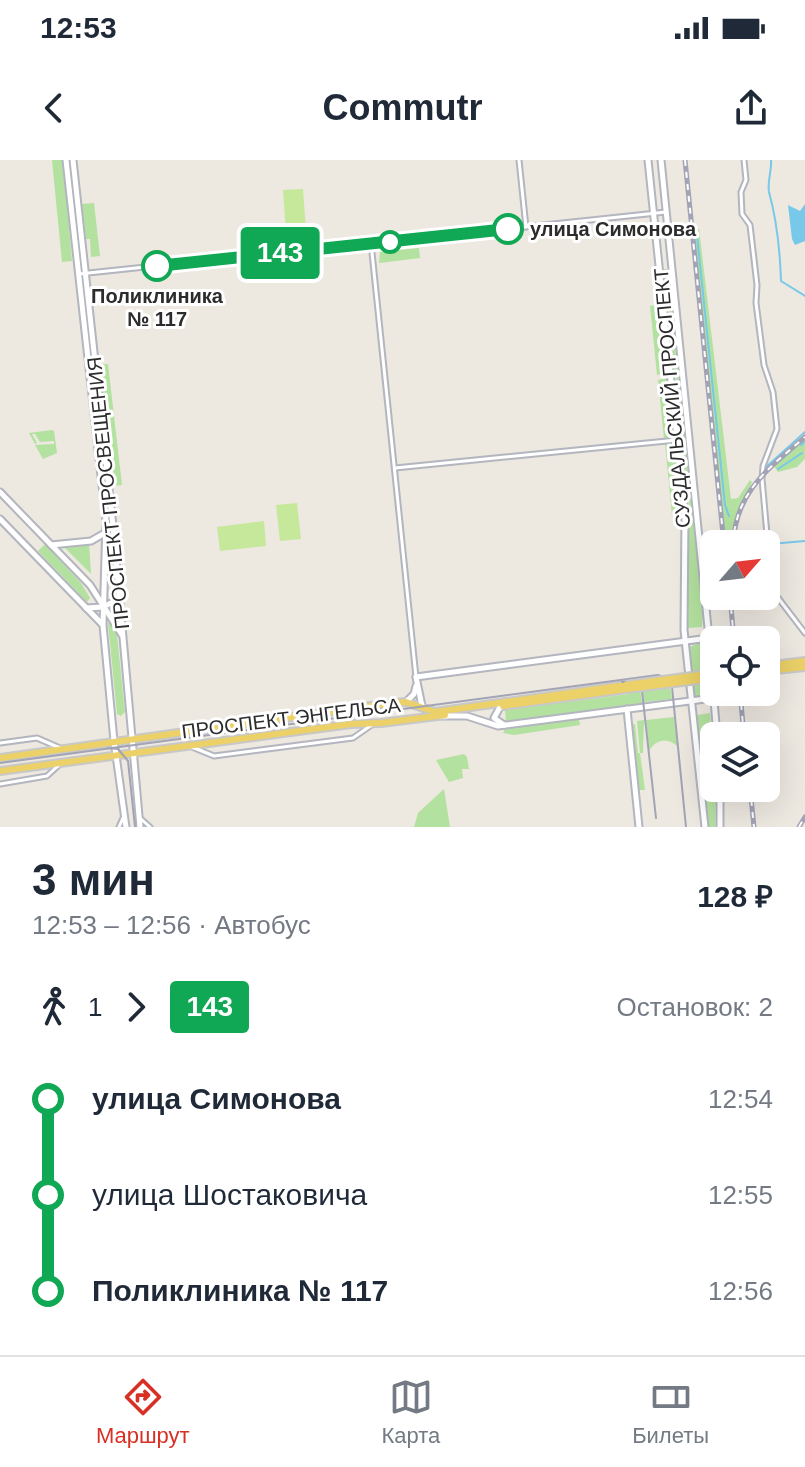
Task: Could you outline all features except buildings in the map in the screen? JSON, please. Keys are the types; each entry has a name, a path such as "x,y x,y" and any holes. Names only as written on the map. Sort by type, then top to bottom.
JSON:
{"main road":[{"name":"ПРОСПЕКТ ПРОСВЕЩЕНИЯ","path":"66,160 123,635 140,827"},
{"name":"ПРОСПЕКТ ПРОСВЕЩЕНИЯ","path":"73,160 106,532 103,625 126,827"},
{"name":"СУЗДАЛЬСКИЙ ПРОСПЕКТ","path":"648,160 685,516 684,641 705,827"},
{"name":"СУЗДАЛЬСКИЙ ПРОСПЕКТ","path":"661,160 708,626"},
{"path":"0,492 90,585 123,635"},
{"path":"0,519 103,625 112,620"},
{"path":"51,545 91,541 106,532"},
{"path":"90,585 99,584 103,578"},
{"path":"86,608 103,607 119,599"},
{"name":"ПРОСПЕКТ ЭНГЕЛЬСА","path":"416,677 700,639"},
{"path":"780,667 805,664"},
{"path":"406,702 414,694 416,677"},
{"path":"416,677 422,706"},
{"path":"626,687 700,678"},
{"name":"ПРОСПЕКТ ЭНГЕЛЬСА","path":"0,758 406,702 435,712 626,687"},
{"name":"ПРОСПЕКТ ЭНГЕЛЬСА","path":"0,771 351,724 437,717 626,687"},
{"name":"ПРОСПЕКТ ЭНГЕЛЬСА","path":"437,717 463,716 494,726 505,726 700,700"},
{"path":"500,707 494,718 505,726"},
{"path":"627,709 639,827"},
{"path":"720,802 720,827"}],"street":[{"path":"519,160 526,227"},
{"path":"744,160 746,180 741,192 742,214 750,225 764,365 773,392 777,429 763,466 762,479 772,590 805,633"},
{"path":"82,274 666,212"},
{"path":"371,243 416,677"},
{"path":"395,468 678,440"},
{"path":"189,745 214,756 353,738 374,724"},
{"path":"0,743 37,738 63,749"},
{"path":"0,784 47,776 61,763"},
{"path":"119,827 125,815"},
{"path":"139,818 150,827"}],"green space":[{"path":"52,160 63,160 72,261 62,262"},
{"path":"303,189 306,231 286,233 283,190"},
{"path":"94,203 100,256 91,257 82,204"},
{"path":"699,229 731,499 738,498 750,480 752,482 732,530 725,530 694,230"},
{"path":"419,248 420,258 379,263 380,252"},
{"path":"664,269 667,269 703,617 702,626 687,628 689,505"},
{"path":"658,305 667,373 657,375 650,306"},
{"path":"108,364 122,485 112,486 99,365"},
{"path":"668,378 674,435 664,439 658,380"},
{"path":"52,430 57,453 43,459 35,445 54,444 54,441 40,442 32,434 35,444 29,433"},
{"path":"805,440 805,459 797,467 778,472 774,466"},
{"path":"671,442 675,446 681,512 672,515 665,443"},
{"path":"297,503 301,539 280,541 276,505"},
{"path":"264,521 266,546 220,551 217,527"},
{"path":"89,543 91,574 65,548"},
{"path":"45,544 81,583 90,598 87,602 38,551"},
{"path":"111,622 117,635 125,712 121,716 117,714 108,623"},
{"path":"700,642 700,697 694,694 690,647"},
{"path":"662,677 668,682 672,699 644,702 642,688 632,679"},
{"path":"628,682 640,688 642,703 506,723 505,710 629,694"},
{"path":"710,713 711,722 700,722 700,746 697,715"},
{"path":"674,717 678,747 662,741 649,751 646,720"},
{"path":"579,719 580,725 514,735 503,733 505,729"},
{"path":"644,720 643,753 640,753 637,721"},
{"path":"635,724 645,790 638,790 632,725"},
{"path":"464,754 469,769 462,769 463,778 449,782 436,760"},
{"path":"444,789 450,827 414,827 418,813"},
{"path":"706,802 716,802 715,827 708,827"}],"water":[{"path":"805,204 805,241 795,245 788,205 800,211"}],"waterway":[{"path":"771,160 769,188 778,236 781,281 805,296"},
{"path":"697,236 725,505 729,516"},
{"path":"765,468 805,432"},
{"path":"801,445 805,441"},
{"path":"778,469 802,453"},
{"path":"765,492 769,530"},
{"path":"780,543 805,541"},
{"path":"780,597 783,602"}],"tram line":[{"path":"0,763 658,675 666,678 672,687 686,827"},
{"path":"622,682 636,682 642,691 656,818"},
{"path":"108,748 118,749 128,761 135,827"}],"railway":[{"path":"685,160 723,530"},
{"path":"734,530 740,509 756,483 805,437"},
{"path":"731,610 733,626"},
{"path":"741,706 743,722"},
{"path":"751,802 754,827"},
{"path":"799,827 805,817"}],"bus line":[{"name":"143","path":"157,266 508,229"}],"place":[{"name":"улица Симонова","path":"508,229"},
{"name":"Поликлиника № 117","path":"157,266"}]}
